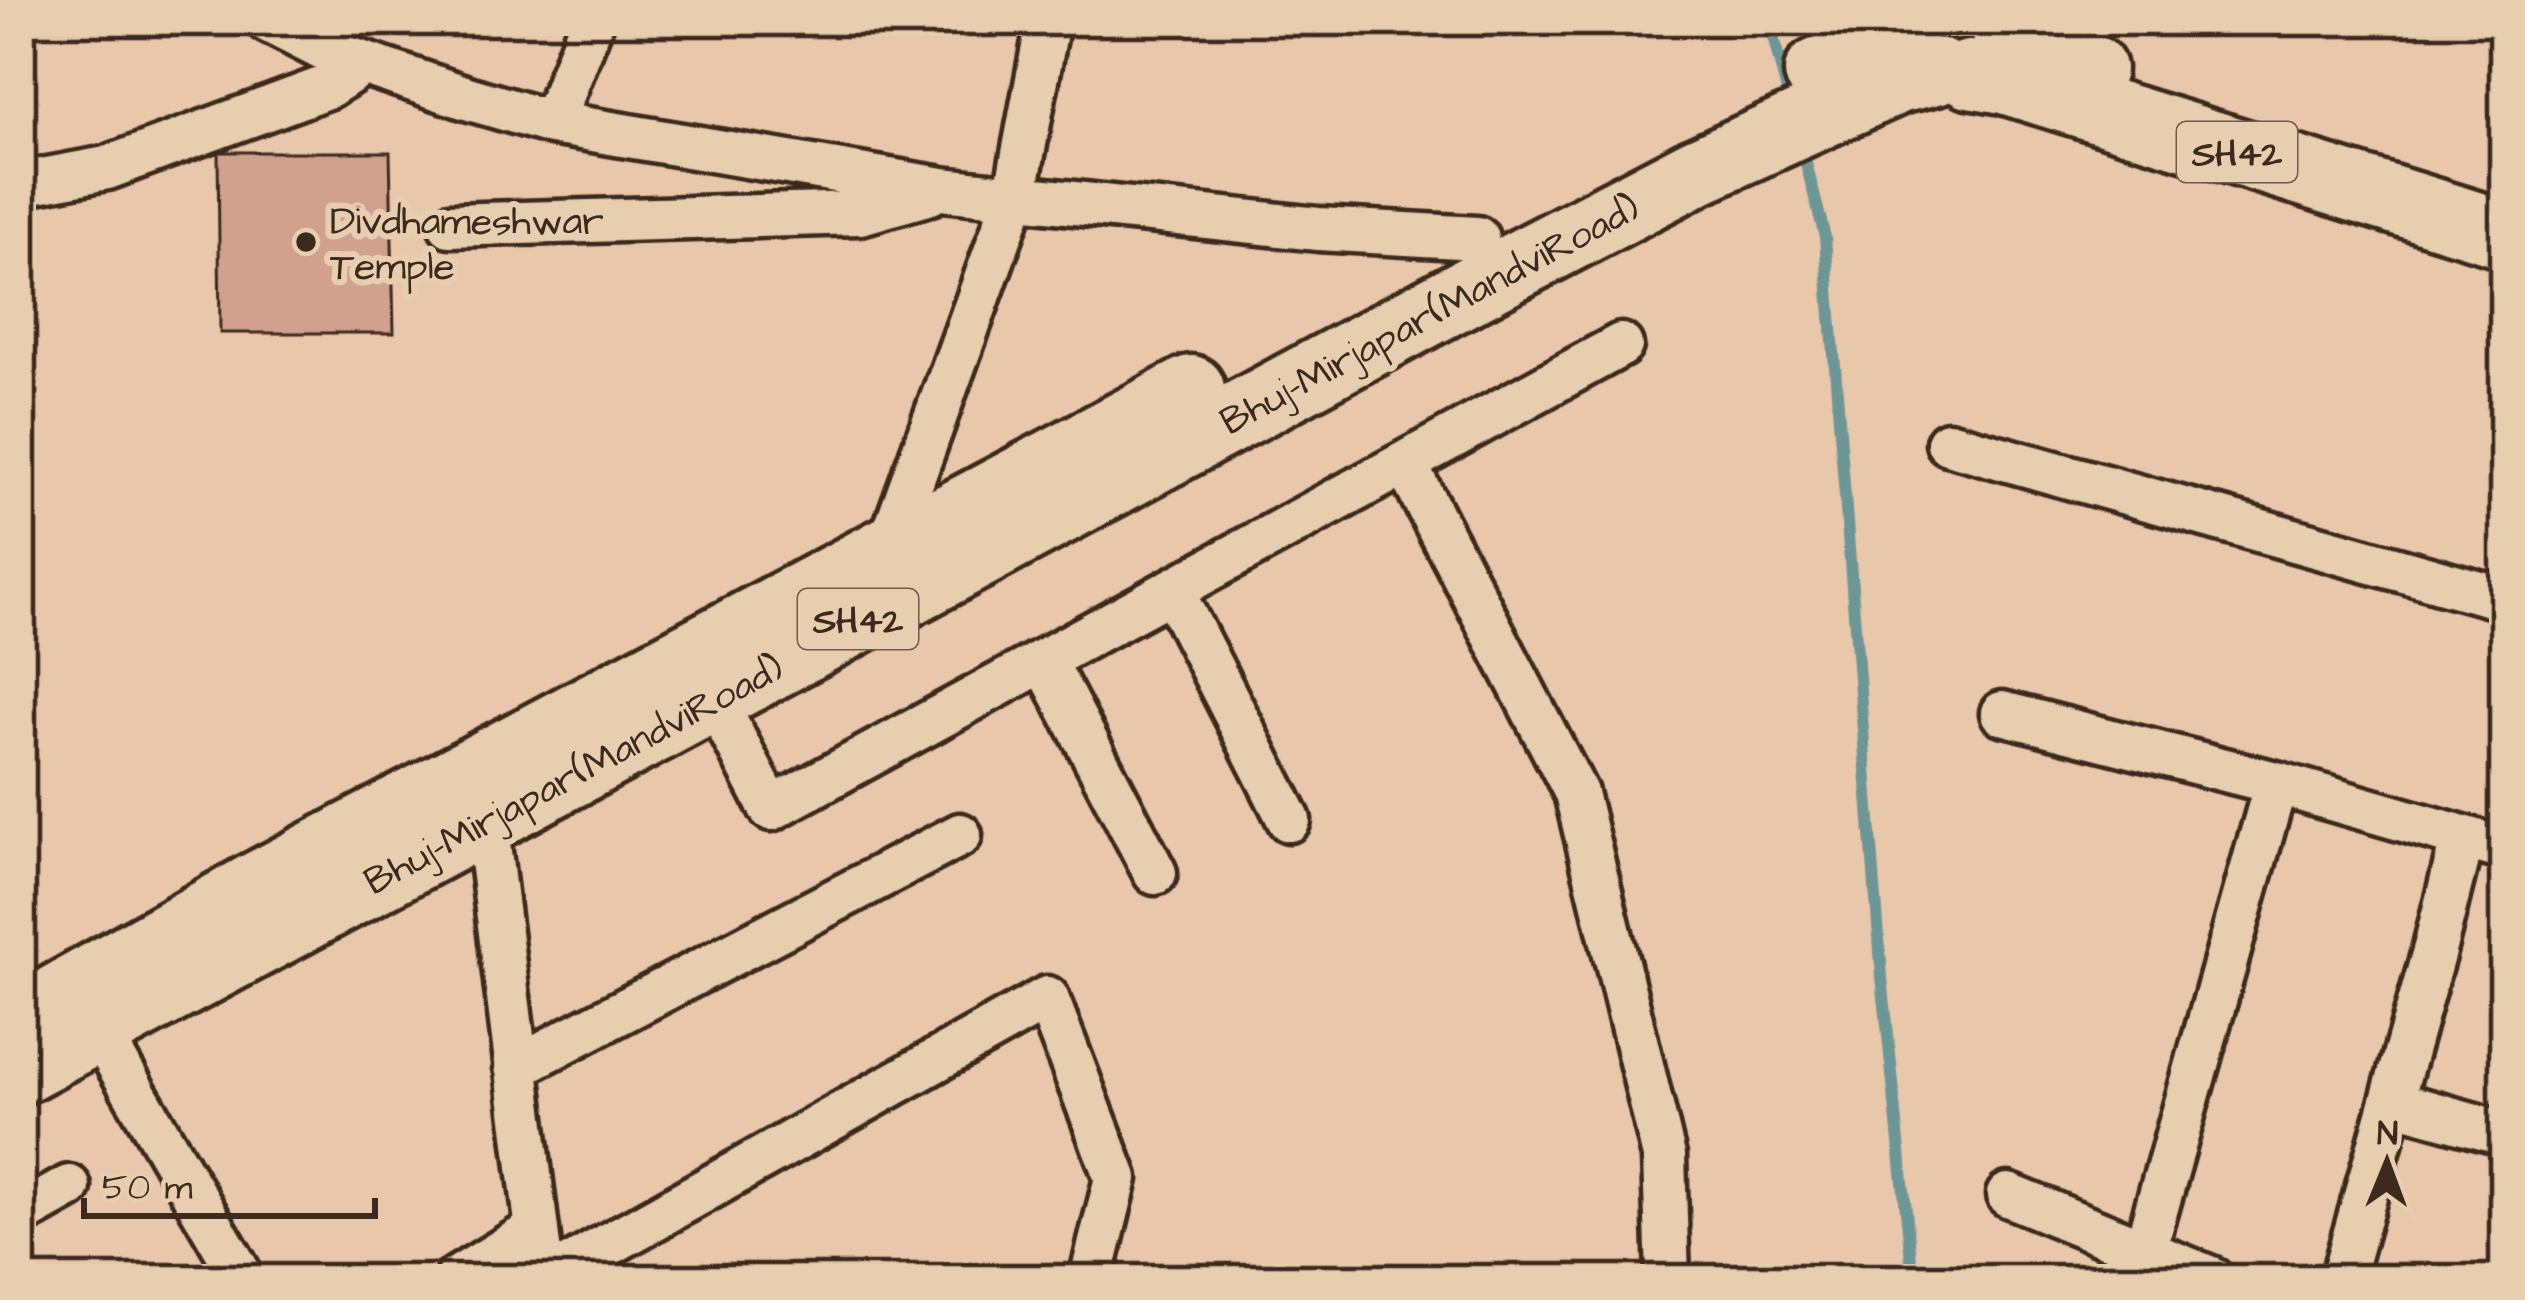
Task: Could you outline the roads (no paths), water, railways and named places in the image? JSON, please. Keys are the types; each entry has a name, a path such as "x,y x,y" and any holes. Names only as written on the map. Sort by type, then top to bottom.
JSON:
{"main road":[{"name":"SH42","path":"1691,151 1939,45 2024,50 2504,188"},
{"name":"SH42","path":"1939,45 2004,80 2504,234"},
{"name":"Bhuj-Mirjapar(MandviRoad)","path":"21,1018 254,887 1477,238 1691,151"},
{"name":"Bhuj-Mirjapar(MandviRoad)","path":"21,1070 1499,274 1691,151"}],"street":[{"path":"268,21 327,51 552,123 942,189 1318,229 1477,238"},
{"path":"552,123 592,21"},
{"path":"888,548 1015,197 1048,21"},
{"path":"21,184 107,168 329,86 364,63"},
{"path":"450,225 860,213 942,189"},
{"path":"712,697 771,809 1621,345"},
{"path":"1948,443 2504,599"},
{"path":"1406,463 1576,793 1664,1156 1668,1279"},
{"path":"1172,590 1289,820"},
{"path":"1045,660 1155,873"},
{"path":"2002,713 2276,783 2504,849"},
{"path":"2145,1250 2276,783"},
{"path":"486,820 545,1279 1047,998 1116,1178 1091,1279"},
{"path":"516,1067 960,835"},
{"path":"2342,1279 2462,839"},
{"path":"98,1030 243,1279"},
{"path":"2392,1102 2504,1132"},
{"path":"21,1214 69,1187"},
{"path":"2008,1195 2213,1279"},
{"path":"456,1279 537,1229"}],"waterway":[{"path":"1769,21 1791,107"},
{"path":"1801,144 1825,237 1882,977 1913,1279"}],"place":[{"name":"Divdhameshwar Temple","path":"306,242"}]}
